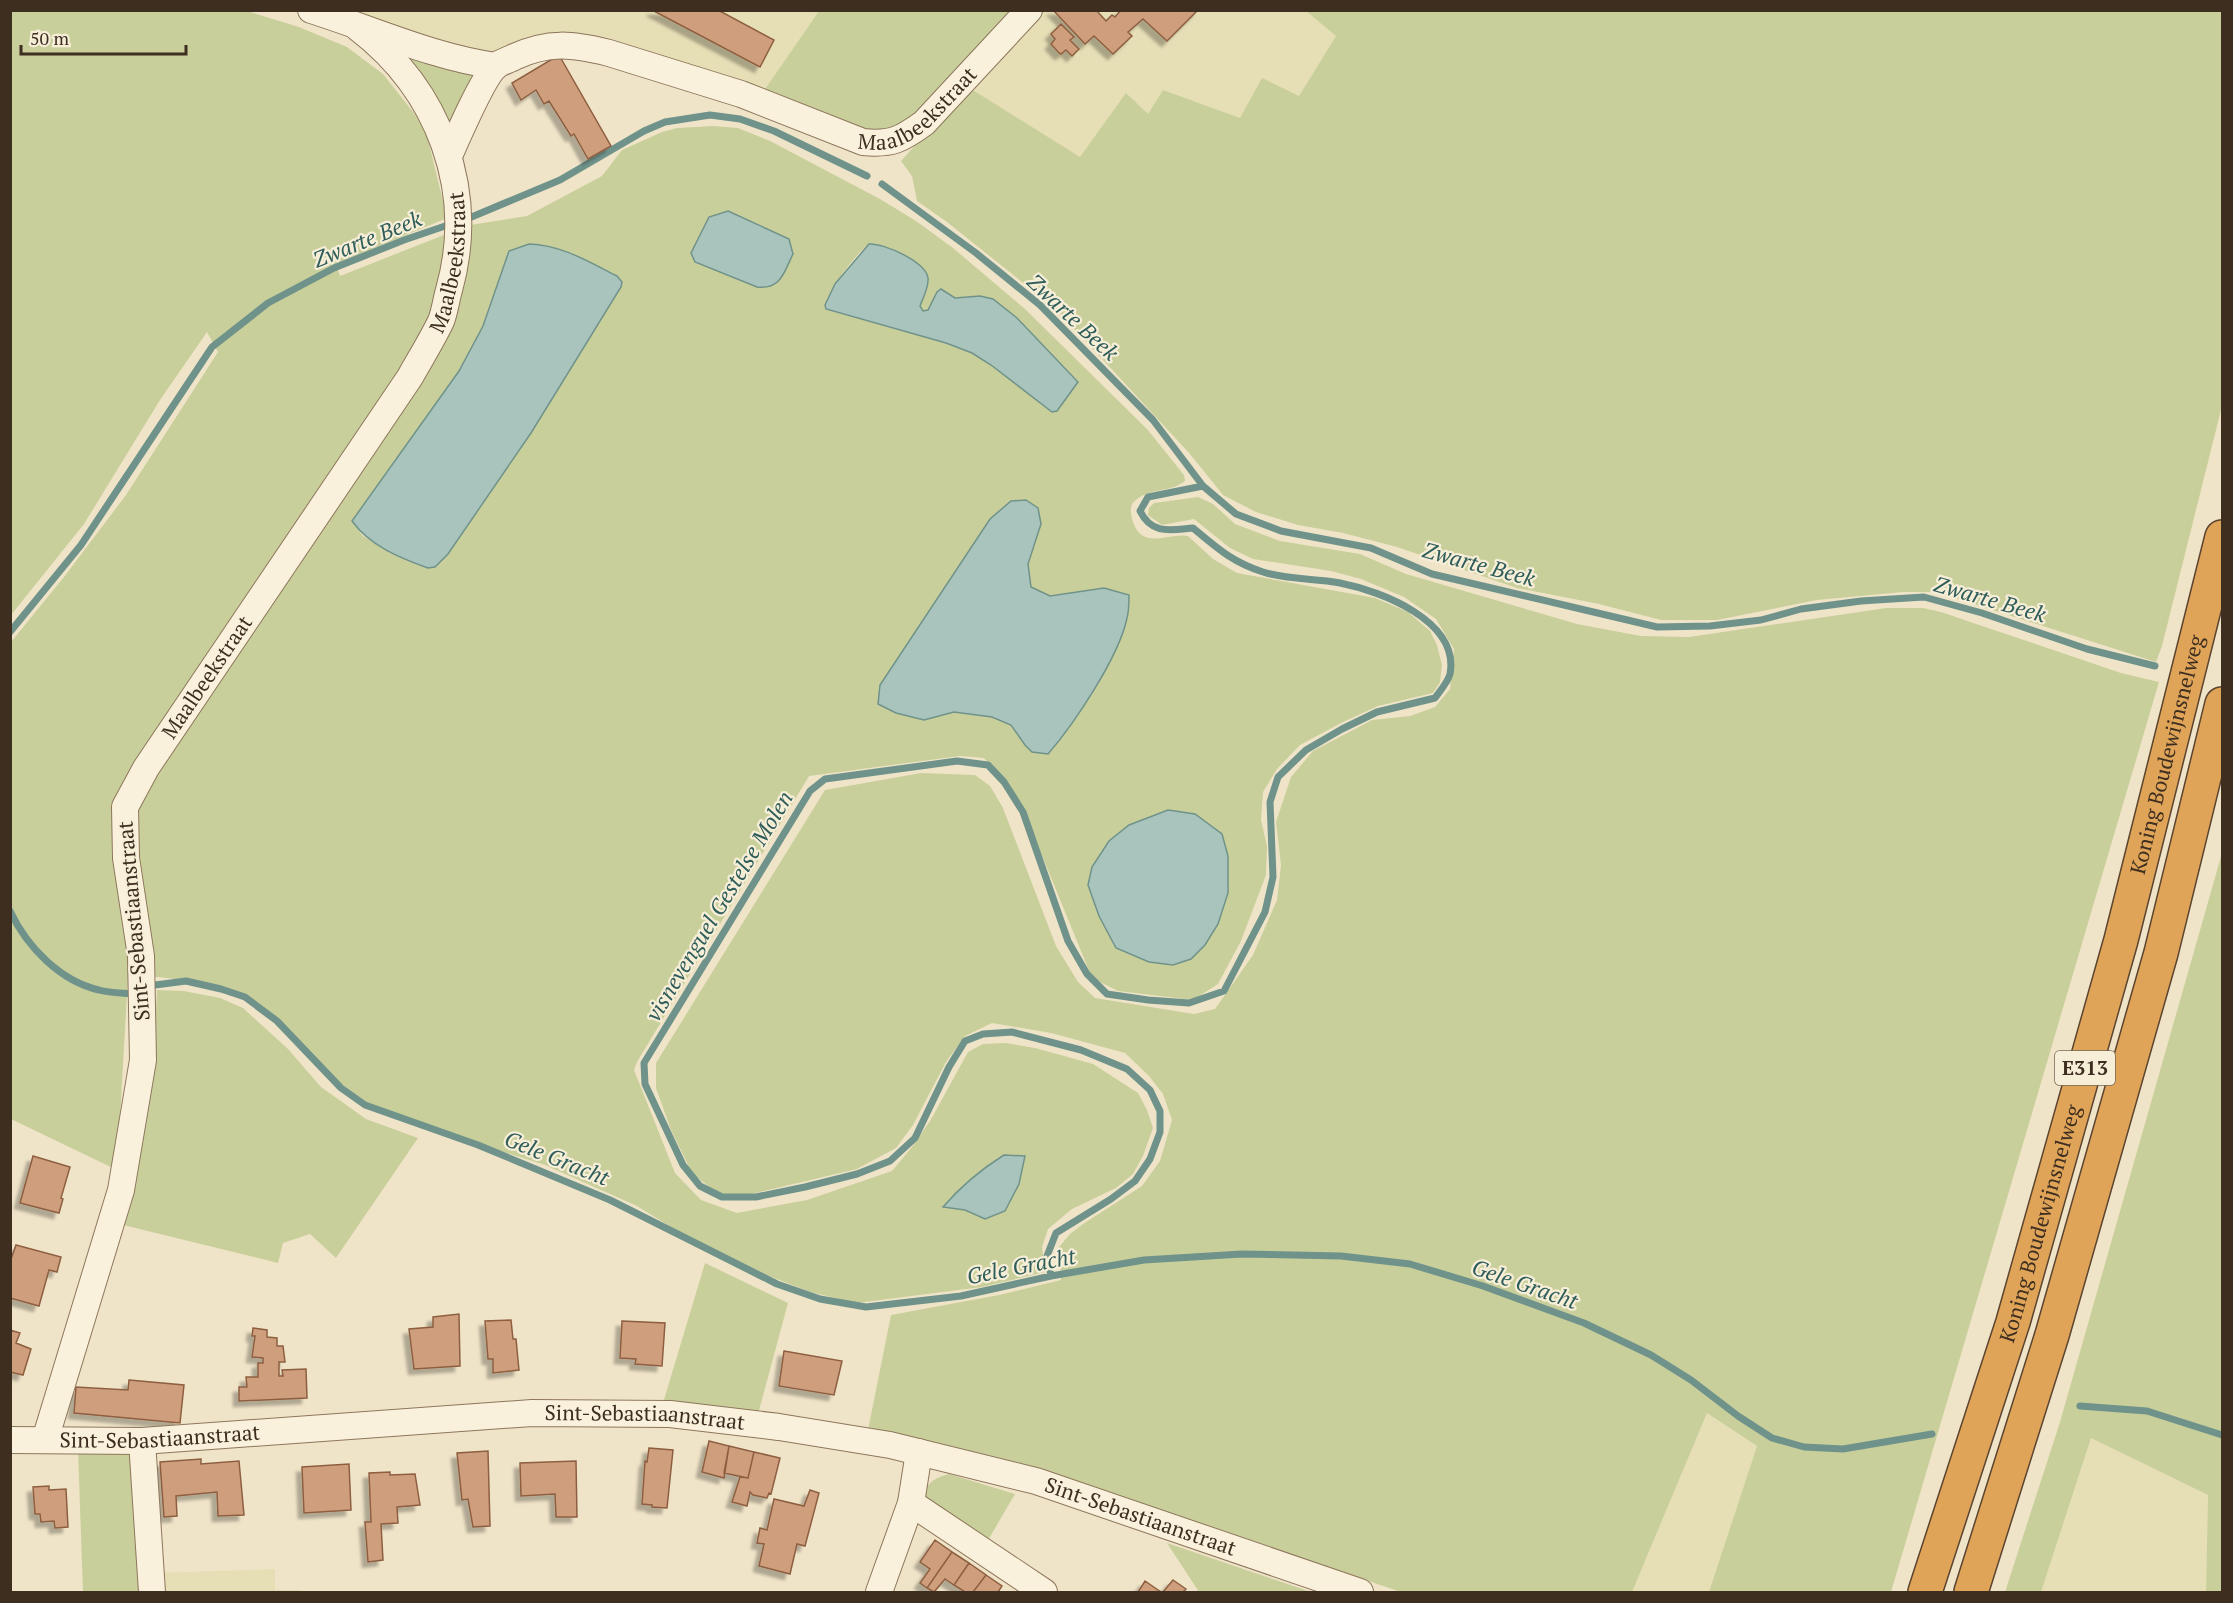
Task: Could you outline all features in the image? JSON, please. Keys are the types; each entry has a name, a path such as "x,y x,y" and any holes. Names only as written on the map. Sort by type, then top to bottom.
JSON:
{"highway":[{"name":"Koning Boudewijnsnelweg","path":"1925,1593 2013,1322 2108,985 2223,537"},
{"name":"Koning Boudewijnsnelweg","path":"1971,1593 2052,1335 2162,953 2223,704"}],"street":[{"path":"311,10 357,28 466,61 496,66 471,108 449,156"},
{"name":"Maalbeekstraat","path":"496,66 526,51 544,46 559,44 587,47 741,94 849,138 880,144 904,138 924,123 1029,10"},
{"name":"Maalbeekstraat","path":"125,807 146,768 410,377 441,320 456,266 459,233 458,206 449,156 437,124 421,94 380,45 357,28"},
{"name":"Sint-Sebastiaanstraat","path":"125,807 126,858 141,956 143,1060 121,1190 45,1440 142,1441 532,1413 670,1414 779,1427 890,1445 1036,1481 1360,1593"},
{"path":"10,1440 45,1440"},
{"path":"142,1441 152,1593"},
{"path":"879,1593 911,1503 919,1452"},
{"path":"911,1503 1044,1593"}],"shaded area":[{"path":"351,11 819,11 761,95 660,62 447,49"},
{"path":"1040,11 1306,11 1336,36 1299,96 1240,118 1163,90 1148,114 1080,158 968,87"},
{"path":"1707,1413 1757,1446 1709,1592 1632,1592"},
{"path":"2091,1438 2208,1495 2206,1592 2041,1592"},
{"path":"275,1569 275,1590 301,1590 301,1592 156,1592 156,1573"}],"green space":[{"path":"10,11 247,11 299,27 347,47 383,74 425,127 447,218 336,264 340,276 449,233 440,293 432,323 128,778 145,790 316,524 439,341 458,285 464,226 527,216 602,176 622,150 662,132 677,128 713,126 738,128 770,141 880,199 916,221 953,248 1025,309 1147,429 1184,475 1185,481 1179,485 1151,492 1138,498 1132,504 1133,522 1137,531 1143,536 1158,538 1188,536 1213,559 1237,573 1375,598 1408,612 1430,631 1437,645 1442,665 1440,682 1433,693 1378,706 1343,722 1300,745 1277,769 1263,792 1261,820 1267,846 1266,875 1241,941 1218,984 1193,1000 1118,991 1092,978 1023,809 1001,776 984,758 960,756 809,776 634,1070 675,1173 701,1200 737,1213 807,1200 892,1171 930,1121 968,1052 983,1044 1006,1043 1035,1048 1093,1064 1138,1093 1153,1128 1143,1156 1133,1174 1116,1188 1072,1209 1048,1229 1042,1247 1045,1272 982,1287 857,1303 810,1292 705,1248 637,1206 545,1165 466,1140 366,1103 330,1075 276,1018 249,997 197,982 159,977 128,977 117,1170 11,1119 11,642 126,495 218,352 207,332 160,400 84,524 11,615","holes":["729,212 789,239 793,254 781,279 771,286 757,287 695,262 692,253 709,217","529,244 553,247 617,276 622,282 621,287 531,433 448,554 435,567 428,568 379,546 363,536 352,521 459,371 483,326 509,251","869,244 894,250 912,260 926,272 927,289 920,306 923,311 928,310 937,292 941,289 955,298 980,296 993,299 1017,318 1078,381 1057,411 1052,412 972,353 946,343 826,309 826,303 835,285","1026,500 1038,508 1041,524 1028,564 1031,587 1050,596 1104,588 1129,595 1129,610 1115,652 1094,690 1048,754 1032,752 1011,725 992,717 954,712 924,720 896,713 878,704 880,686 990,519 1011,501","1168,810 1195,814 1221,834 1228,856 1228,893 1218,924 1205,945 1191,959 1173,965 1149,962 1116,948 1099,916 1088,885 1092,867 1109,841 1129,825"]},
{"path":"819,11 1017,11 916,121 870,137 761,95"},
{"path":"1306,11 2222,11 2222,406 2162,646 2156,662 1936,592 1903,592 1817,600 1717,620 1661,620 1599,604 1517,588 1397,547 1343,533 1298,525 1256,512 1223,495 1190,454 1057,310 947,222 917,201 912,176 901,161 968,87 1080,157 1126,93 1148,114 1163,90 1240,118 1262,78 1299,96 1336,36"},
{"path":"400,48 472,72 475,78 454,123 447,125"},
{"path":"1198,497 1213,504 1235,524 1280,541 1360,554 1406,574 1577,624 1641,636 1689,637 1886,608 1923,608 1941,612 2121,673 2159,682 1891,1592 1709,1592 1757,1446 1707,1413 1632,1592 1401,1592 1034,1468 868,1430 891,1315 999,1295 1061,1280 1059,1247 1083,1224 1142,1186 1160,1161 1172,1120 1163,1094 1149,1076 1125,1053 1051,1033 992,1023 965,1036 946,1062 913,1125 896,1148 857,1169 743,1196 717,1193 692,1173 671,1130 656,1088 656,1063 825,790 921,773 975,775 990,786 1003,808 1056,946 1078,982 1095,998 1194,1014 1215,1009 1253,955 1277,900 1281,865 1276,822 1291,777 1313,751 1372,720 1410,716 1435,707 1450,689 1454,649 1436,619 1404,597 1361,579 1331,571 1253,559 1230,548 1194,519 1162,525 1148,515 1149,508 1154,503"},
{"path":"2222,853 2222,1592 2206,1592 2208,1495 2091,1438 2041,1592 2005,1592 2060,1422"},
{"path":"157,990 184,991 220,998 243,1008 288,1049 321,1087 366,1119 418,1138 336,1258 310,1234 283,1243 278,1263 123,1225 154,1051"},
{"path":"705,1263 788,1303 757,1418 663,1403"},
{"path":"78,1450 131,1451 147,1592 83,1592"},
{"path":"949,1474 1015,1494 984,1547 926,1506 923,1493 925,1489 934,1480"},
{"path":"1167,1543 1311,1592 1199,1592"}],"water":[{"path":"728,211 789,239 793,254 777,283 757,287 695,262 691,253 709,217"},
{"path":"529,244 553,247 586,260 617,276 622,282 621,287 531,433 448,554 435,567 428,568 396,555 377,544 359,530 352,521 459,371 483,326 509,251"},
{"path":"869,244 894,250 912,260 926,272 928,285 920,306 923,311 928,310 937,292 941,289 955,298 980,296 993,299 1017,318 1078,382 1057,411 1052,412 972,353 946,343 826,309 825,305 835,284"},
{"path":"1026,500 1038,508 1041,524 1028,564 1031,587 1050,596 1104,588 1129,595 1127,618 1115,651 1082,708 1048,754 1032,752 1011,725 992,717 954,712 924,720 896,713 878,704 880,685 990,519 1011,501"},
{"path":"1168,810 1195,814 1222,834 1228,856 1228,893 1218,924 1205,945 1191,959 1173,965 1149,962 1116,948 1099,916 1088,885 1092,867 1109,841 1129,825"},
{"path":"1004,1155 1025,1156 1019,1184 1005,1211 985,1219 965,1210 943,1207 971,1179"}],"building":[{"path":"652,10 718,10 774,40 760,67"},
{"path":"1053,10 1096,10 1106,21 1112,15 1115,17 1121,10 1198,10 1167,41 1143,19 1128,32 1132,36 1113,54 1094,36 1085,44"},
{"path":"1061,24 1074,37 1070,40 1079,49 1072,56 1066,50 1059,53 1051,44 1055,39 1051,34"},
{"path":"559,55 611,146 588,159 574,134 571,136 549,101 544,104 536,90 521,100 512,83"},
{"path":"33,1156 70,1167 59,1213 20,1203"},
{"path":"16,1245 61,1257 57,1272 49,1270 39,1306 10,1298 10,1262"},
{"path":"459,1314 460,1366 414,1369 409,1329 433,1327 433,1317"},
{"path":"511,1320 513,1339 516,1339 519,1370 493,1373 493,1359 488,1359 485,1321"},
{"path":"622,1321 665,1323 662,1366 635,1364 636,1359 620,1358"},
{"path":"253,1328 267,1330 267,1337 277,1338 277,1346 283,1346 285,1362 279,1362 279,1376 283,1376 282,1370 306,1369 307,1398 239,1401 239,1387 247,1387 246,1377 258,1377 258,1363 263,1363 263,1358 252,1357 255,1336 252,1336"},
{"path":"10,1330 20,1333 16,1343 31,1349 23,1375 10,1372"},
{"path":"784,1351 842,1361 834,1395 779,1386"},
{"path":"129,1380 184,1385 180,1423 74,1413 76,1387 128,1390"},
{"path":"709,1441 729,1446 724,1478 702,1472"},
{"path":"729,1446 754,1452 748,1478 724,1473"},
{"path":"649,1448 673,1450 667,1508 642,1504 645,1461 647,1462"},
{"path":"488,1451 490,1526 473,1527 468,1499 462,1500 457,1453"},
{"path":"754,1452 780,1458 771,1494 769,1493 767,1498 753,1495 750,1492 747,1506 732,1502 740,1477 748,1478"},
{"path":"201,1459 201,1464 239,1461 244,1515 218,1516 217,1492 176,1496 177,1516 164,1517 160,1462"},
{"path":"576,1461 577,1517 556,1517 555,1494 521,1496 520,1463"},
{"path":"349,1464 351,1510 304,1513 302,1467"},
{"path":"390,1472 390,1475 415,1474 420,1505 397,1507 398,1523 381,1524 383,1560 368,1562 365,1522 371,1522 369,1473"},
{"path":"49,1486 49,1490 66,1489 68,1527 55,1528 54,1521 41,1522 40,1514 35,1514 33,1487"},
{"path":"810,1490 819,1493 805,1546 797,1544 790,1574 759,1566 764,1544 757,1543 760,1528 767,1530 774,1499 804,1506"},
{"path":"935,1540 952,1552 927,1588 920,1583 930,1569 920,1562"},
{"path":"952,1552 969,1563 954,1585 945,1579 934,1592 927,1588"},
{"path":"969,1563 986,1575 973,1592 965,1592 954,1585"},
{"path":"986,1575 1002,1586 998,1592 973,1592"},
{"path":"1173,1580 1186,1589 1183,1592 1163,1592"},
{"path":"1145,1581 1161,1592 1138,1592"}],"waterway":[{"name":"Zwarte Beek","path":"462,221 560,180 644,131 665,122 710,115 740,119 774,131 867,176"},
{"name":"Zwarte Beek","path":"882,184 976,253 1040,305 1153,420 1203,486 1236,514 1281,531 1371,548 1432,574 1657,627 1710,626 1761,620 1801,609 1861,601 1924,597 1982,613 2087,649 2155,666"},
{"name":"Zwarte Beek","path":"10,632 81,545 212,347 268,303 334,268 451,224"},
{"name":"visnevenguel Gestelse Molen","path":"1051,1276 1047,1256 1056,1233 1111,1199 1135,1181 1150,1159 1160,1132 1160,1111 1150,1090 1127,1069 1081,1050 1012,1032 983,1034 965,1041 949,1067 915,1138 890,1161 857,1174 805,1187 756,1197 722,1197 700,1186 683,1165 645,1084 644,1063 810,791 825,779 957,761 988,765 1004,782 1023,812 1068,941 1087,974 1107,994 1189,1003 1224,991 1265,912 1273,877 1270,802 1278,777 1306,750 1342,729 1377,712 1435,698 1449,677 1450,655 1443,639 1430,624 1395,601 1340,583 1263,572 1234,559 1193,528 1162,529 1150,524 1140,511 1148,497 1203,486"},
{"name":"Gele Gracht","path":"10,911 35,949 58,971 71,979 107,992 132,994"},
{"name":"Gele Gracht","path":"155,985 186,981 245,997 277,1021 341,1088 365,1105 478,1145 610,1200 777,1284 820,1299 866,1307 961,1296 1051,1276 1144,1260 1242,1254 1341,1256 1410,1264 1483,1286 1584,1323 1651,1355 1691,1380 1738,1416 1772,1438 1804,1447 1843,1449 1932,1434"},
{"name":"Gele Gracht","path":"2080,1406 2147,1411 2222,1435"}]}
